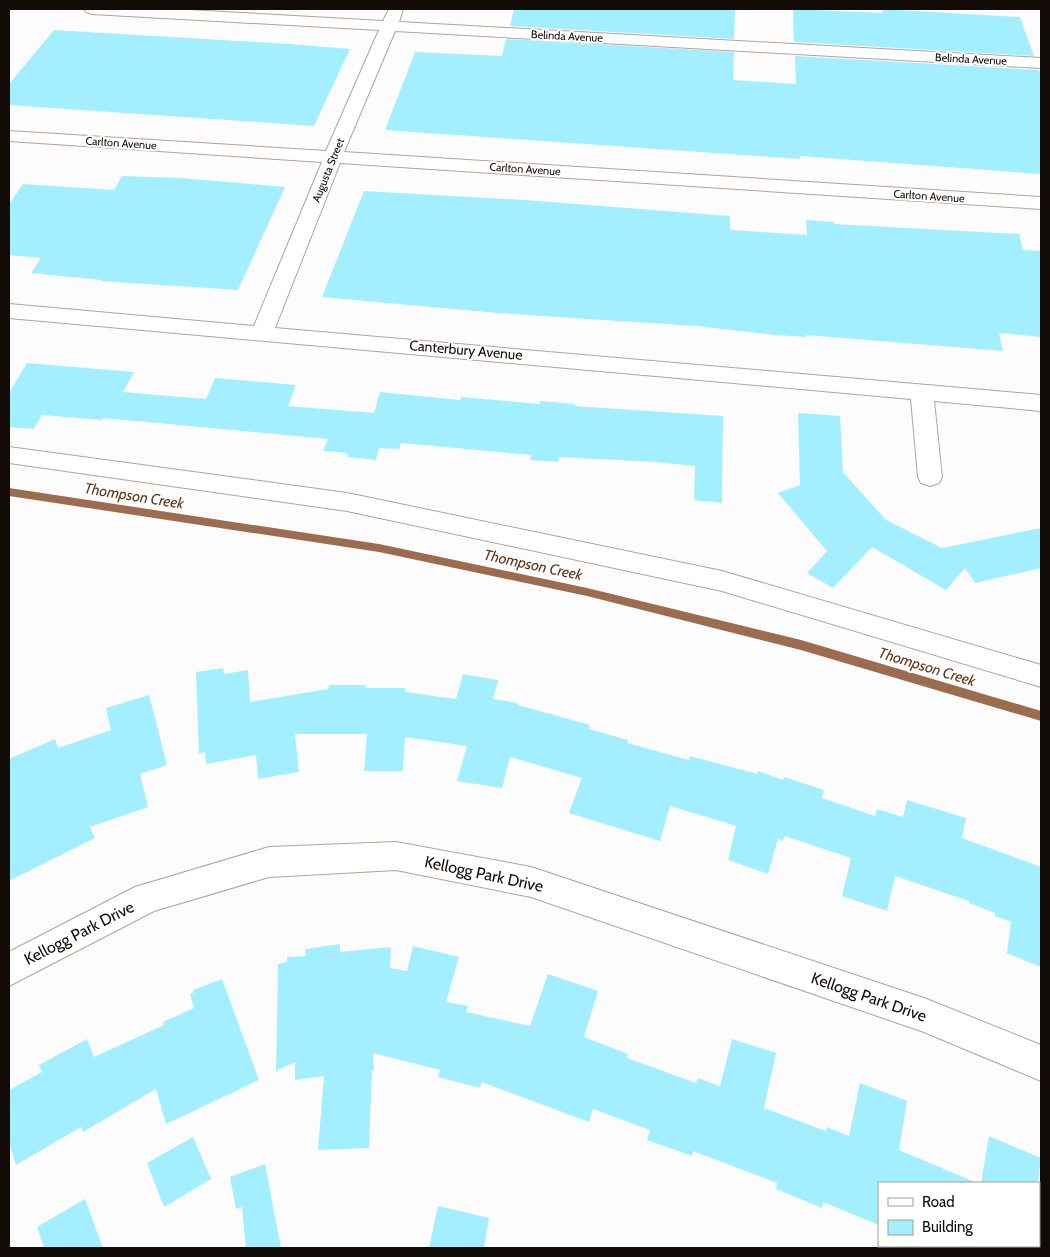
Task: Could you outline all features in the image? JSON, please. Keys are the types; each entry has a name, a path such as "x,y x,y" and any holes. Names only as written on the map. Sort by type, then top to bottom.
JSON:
{"street":[{"name":"Belinda Avenue","path":"92,9 1041,63"},
{"name":"Augusta Street","path":"262,332 396,9"},
{"name":"Carlton Avenue","path":"9,136 1041,203"},
{"name":"Canterbury Avenue","path":"9,311 1041,402"},
{"path":"922,392 930,477"},
{"path":"9,455 348,502 703,577 1041,676"},
{"name":"Kellogg Park Drive","path":"9,970 147,898 194,884 269,862 396,856 531,882 924,1015 1041,1062"}],"building":[{"path":"514,9 735,9 734,39 510,26"},
{"path":"793,9 883,13 882,9 1020,17 1034,56 794,42"},
{"path":"54,30 350,49 314,126 9,105 9,84"},
{"path":"506,39 734,52 733,80 796,84 795,56 1039,70 1041,78 1041,174 800,156 800,159 385,130 415,52 502,56"},
{"path":"122,176 180,178 285,187 238,290 101,281 31,273 41,258 9,255 9,204 23,184 114,190"},
{"path":"364,191 525,200 730,216 730,230 807,235 806,220 834,222 834,224 1019,234 1023,250 1041,251 1041,337 999,333 1003,351 806,335 806,337 775,335 697,326 497,313 322,297"},
{"path":"27,363 134,372 123,392 193,398 206,399 215,378 296,385 288,406 374,413 380,392 460,400 461,397 540,404 540,401 575,404 574,406 723,416 722,503 694,500 695,466 559,457 558,462 530,460 531,455 401,443 399,449 379,448 376,460 347,457 348,453 323,451 328,439 103,418 102,420 42,415 34,429 9,427 9,393"},
{"path":"798,413 840,416 843,472 886,520 942,548 1041,528 1041,568 975,583 965,568 946,590 872,547 833,588 807,573 827,551 778,493 800,485"},
{"path":"223,668 224,674 248,670 250,702 328,689 329,685 366,685 365,688 405,688 405,692 456,699 463,674 498,680 493,699 518,703 518,705 590,725 589,729 628,740 627,743 689,760 690,756 757,774 758,771 783,780 784,777 824,790 822,798 875,816 877,809 903,817 907,800 966,818 962,838 1041,867 1041,967 1007,953 1011,922 995,916 995,913 969,903 969,901 895,876 887,911 842,896 851,858 785,836 783,841 778,839 768,874 728,860 736,826 670,806 660,841 569,813 582,778 510,757 502,788 457,781 467,746 405,737 403,771 364,771 367,734 295,734 299,772 258,779 256,755 206,764 205,752 199,754 196,672"},
{"path":"149,695 167,765 140,774 148,807 90,827 95,838 9,881 9,759 55,739 58,748 111,730 106,708"},
{"path":"340,944 340,952 391,947 390,968 407,971 413,946 459,957 446,1002 468,1006 466,1012 530,1026 548,974 598,991 584,1037 628,1054 627,1058 696,1083 698,1078 720,1086 732,1039 776,1053 764,1108 826,1131 827,1127 849,1136 860,1083 907,1101 899,1150 975,1182 878,1182 878,1225 823,1202 822,1208 776,1189 777,1183 693,1151 692,1156 647,1140 650,1130 593,1109 589,1122 482,1082 480,1088 438,1077 440,1070 373,1053 374,1070 372,1071 369,1148 318,1150 324,1076 295,1080 295,1062 276,1071 278,964 287,962 287,957 306,956 305,949"},
{"path":"222,979 259,1080 166,1124 156,1089 83,1132 81,1127 16,1165 9,1143 9,1090 42,1072 39,1065 87,1039 94,1057 164,1025 163,1022 194,1008 190,994 193,993 193,990"},
{"path":"989,1136 1041,1158 1038,1182 981,1182"},
{"path":"193,1137 211,1179 164,1207 147,1163"},
{"path":"265,1164 281,1248 246,1248 242,1207 236,1209 230,1177"},
{"path":"85,1199 103,1248 44,1248 37,1227"},
{"path":"438,1206 489,1218 484,1248 429,1248"}],"waterway":[{"name":"Thompson Creek","path":"9,492 379,548 587,592 801,645 1041,716"}]}
